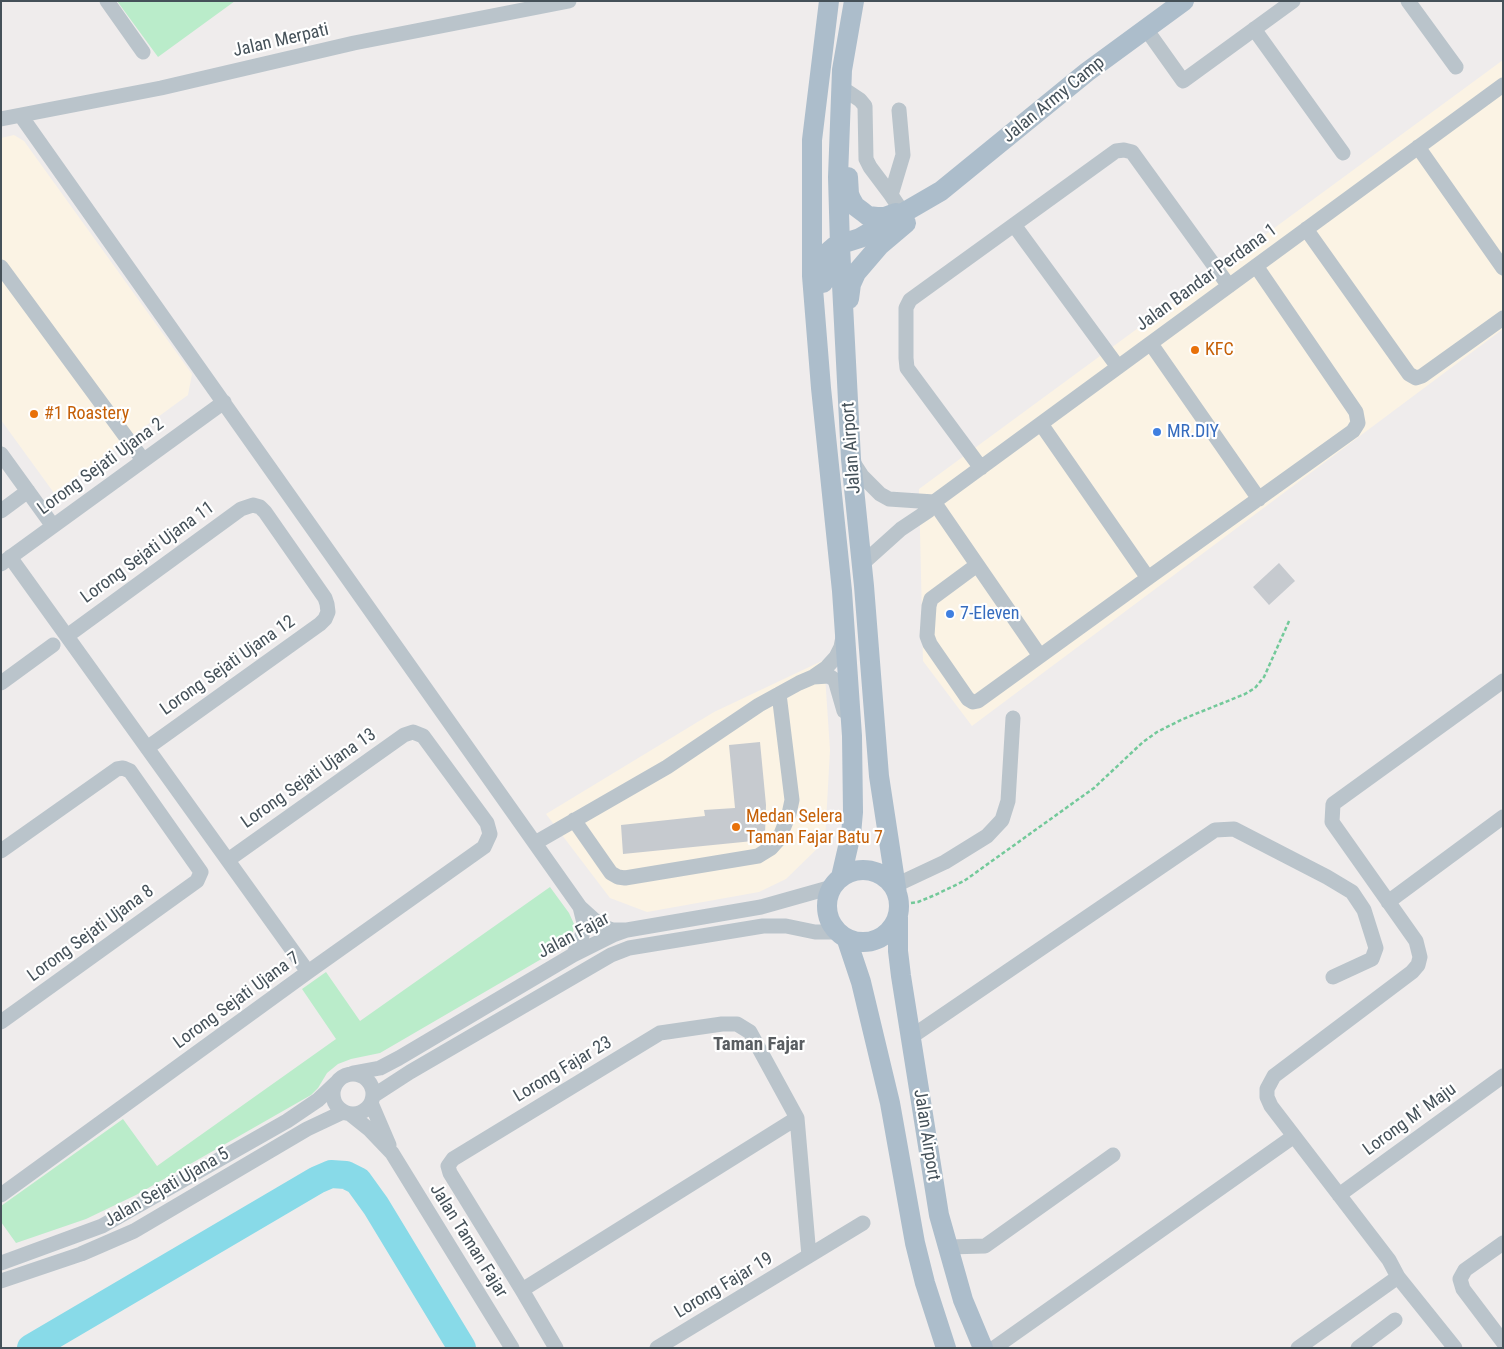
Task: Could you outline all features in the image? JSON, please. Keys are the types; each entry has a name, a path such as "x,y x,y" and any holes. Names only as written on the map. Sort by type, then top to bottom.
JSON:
{"main road":[{"path":"816,1 823,44"},
{"name":"Jalan Airport","path":"828,1 812,140 812,276 845,632 852,736 853,812 851,834 836,882"},
{"name":"Jalan Airport","path":"854,1 842,70 838,177 840,246 851,459 862,564 879,776 898,900 898,951 910,1037 938,1205 963,1300 983,1348"},
{"name":"Jalan Army Camp","path":"933,196 1087,72 1184,1"},
{"path":"846,47 849,194 855,206 868,216 885,217 896,202 933,196"},
{"path":"834,517 839,446 822,272 823,262 828,252 835,246 840,246 875,230 933,196"},
{"path":"847,380 853,362 849,298 851,284 856,273 889,236 933,196"},
{"path":"856,870 873,871 888,880 898,900 892,928 883,937 872,942 859,943 842,936 830,922 826,910 827,898 836,882 856,870"},
{"name":"Jalan Airport","path":"842,936 863,991 890,1103 915,1243 925,1283 946,1348"}],"street":[{"path":"107,1 143,52"},
{"name":"Jalan Merpati","path":"1,119 161,88 354,43 569,1"},
{"path":"1146,29 1184,81 1293,1"},
{"path":"1408,1 1456,67"},
{"path":"1254,30 1343,153"},
{"name":"Jalan Bandar Perdana 1","path":"862,564 896,534 928,511 934,502 1503,85"},
{"path":"848,92 860,100 864,106 866,159 896,202"},
{"path":"896,202 903,155 899,110"},
{"path":"21,116 580,907 601,926 613,930 627,930"},
{"path":"1418,147 1503,268"},
{"path":"981,468 907,368 906,308 910,300 1116,152 1124,150 1132,152 1229,286"},
{"path":"1014,225 1118,367"},
{"path":"1306,229 1409,374 1416,378 1422,376 1503,318"},
{"path":"977,565 931,599 927,636 930,644 968,699 973,702 978,701 1354,432 1358,423 1356,412 1256,266"},
{"path":"1,267 143,460"},
{"path":"1151,344 1259,499"},
{"name":"Lorong Sejati Ujana 2","path":"6,560 224,402"},
{"path":"1041,424 1148,578"},
{"path":"1,454 54,526"},
{"path":"851,459 862,476 880,494 890,499 934,502 1040,656"},
{"path":"1,511 28,491"},
{"name":"Lorong Sejati Ujana 11","path":"66,636 241,509 253,505 260,507 271,520 325,598 328,612"},
{"path":"6,560 66,636 308,972"},
{"name":"Lorong Sejati Ujana 12","path":"147,748 320,624 328,612"},
{"path":"535,842 667,767 759,705 813,677 826,668 836,657 845,632"},
{"path":"1,683 53,646"},
{"path":"813,677 829,676 836,680 852,736"},
{"path":"1455,1348 1398,1277 1389,1260 1271,1106 1267,1097 1267,1089 1274,1076 1412,972 1418,965 1420,957 1416,941 1332,822 1333,804 1503,681"},
{"path":"574,820 611,873 618,878 758,856 772,848 779,838 789,814 792,800 779,694"},
{"path":"898,900 945,862 987,836 1002,820 1008,801 1013,718"},
{"name":"Lorong Sejati Ujana 13","path":"228,860 404,735 413,732 423,736 488,823 490,834"},
{"name":"Lorong Sejati Ujana 8","path":"1,851 117,769 123,768 130,771 200,868 201,875 197,881 1,1022"},
{"path":"1388,902 1503,817"},
{"path":"910,1037 1215,830 1234,830 1327,877 1352,892 1364,910 1376,948 1372,959 1333,977"},
{"name":"Lorong Sejati Ujana 7","path":"1,1195 484,847 490,834"},
{"name":"Jalan Fajar","path":"353,1074 380,1068 399,1058 573,955 613,934 761,907 836,882"},
{"path":"573,955 581,940 583,931 584,923 580,907"},
{"name":"Jalan Fajar","path":"372,1100 410,1072 611,956 629,948 763,926 786,926 842,936"},
{"name":"Lorong Fajar 23","path":"556,1348 450,1173 448,1166 453,1159 660,1033 722,1024 737,1024 750,1032 797,1118"},
{"path":"347,1074 360,1074 371,1083 372,1100 392,1153 370,1130 338,1108 333,1096 336,1083 347,1074"},
{"name":"Lorong M' Maju","path":"1339,1195 1503,1076"},
{"name":"Jalan Sejati Ujana 5","path":"1,1263 102,1226 287,1121 318,1100 336,1083"},
{"path":"347,1113 362,1112 372,1100"},
{"name":"Jalan Sejati Ujana 5","path":"1,1281 81,1254 126,1235 307,1129 347,1113"},
{"path":"522,1290 797,1118 809,1256"},
{"path":"994,1348 1294,1136"},
{"name":"Jalan Taman Fajar","path":"392,1153 512,1348"},
{"path":"948,1247 986,1246 1113,1155"},
{"name":"Lorong Fajar 19","path":"657,1348 863,1223"},
{"path":"1503,1243 1465,1270 1460,1279 1463,1290 1503,1342"},
{"path":"1298,1348 1398,1277"},
{"path":"1358,1348 1396,1320"}],"path":[{"path":"898,900 918,902 964,881 1086,794 1143,742 1157,732 1255,688 1264,677 1290,619"}],"shaded area":[{"path":"1503,60 1503,329 972,726 923,661 919,489"},
{"path":"14,135 24,141 192,374 188,395 54,493 1,420 1,138"},
{"path":"824,660 830,750 825,841 786,879 759,892 647,912 610,898 546,814 714,712"}],"green space":[{"path":"117,1 235,1 158,57"},
{"path":"550,887 569,913 574,924 573,933 562,947 380,1053 351,1059 338,1064 327,1073 318,1088 311,1095 136,1195 86,1219 16,1243 1,1222 1,1206 123,1119 157,1166 336,1039 302,989 326,972 360,1021"}],"building":[{"path":"1279,563 1295,581 1269,605 1253,587"},
{"path":"760,742 766,805 765,835 753,841 623,854 621,825 705,816 704,810 735,808 729,745"}],"waterway":[{"path":"31,1348 317,1180 331,1174 346,1175 358,1181 376,1206 462,1348"}],"place":[{"name":"KFC","path":"1195,350"},
{"name":"#1 Roastery","path":"34,414"},
{"name":"MR.DIY","path":"1157,432"},
{"name":"7-Eleven","path":"950,614"},
{"name":"Medan Selera Taman Fajar Batu 7","path":"736,827"}],"district":[{"name":"Taman Fajar","path":"759,1045"}]}
